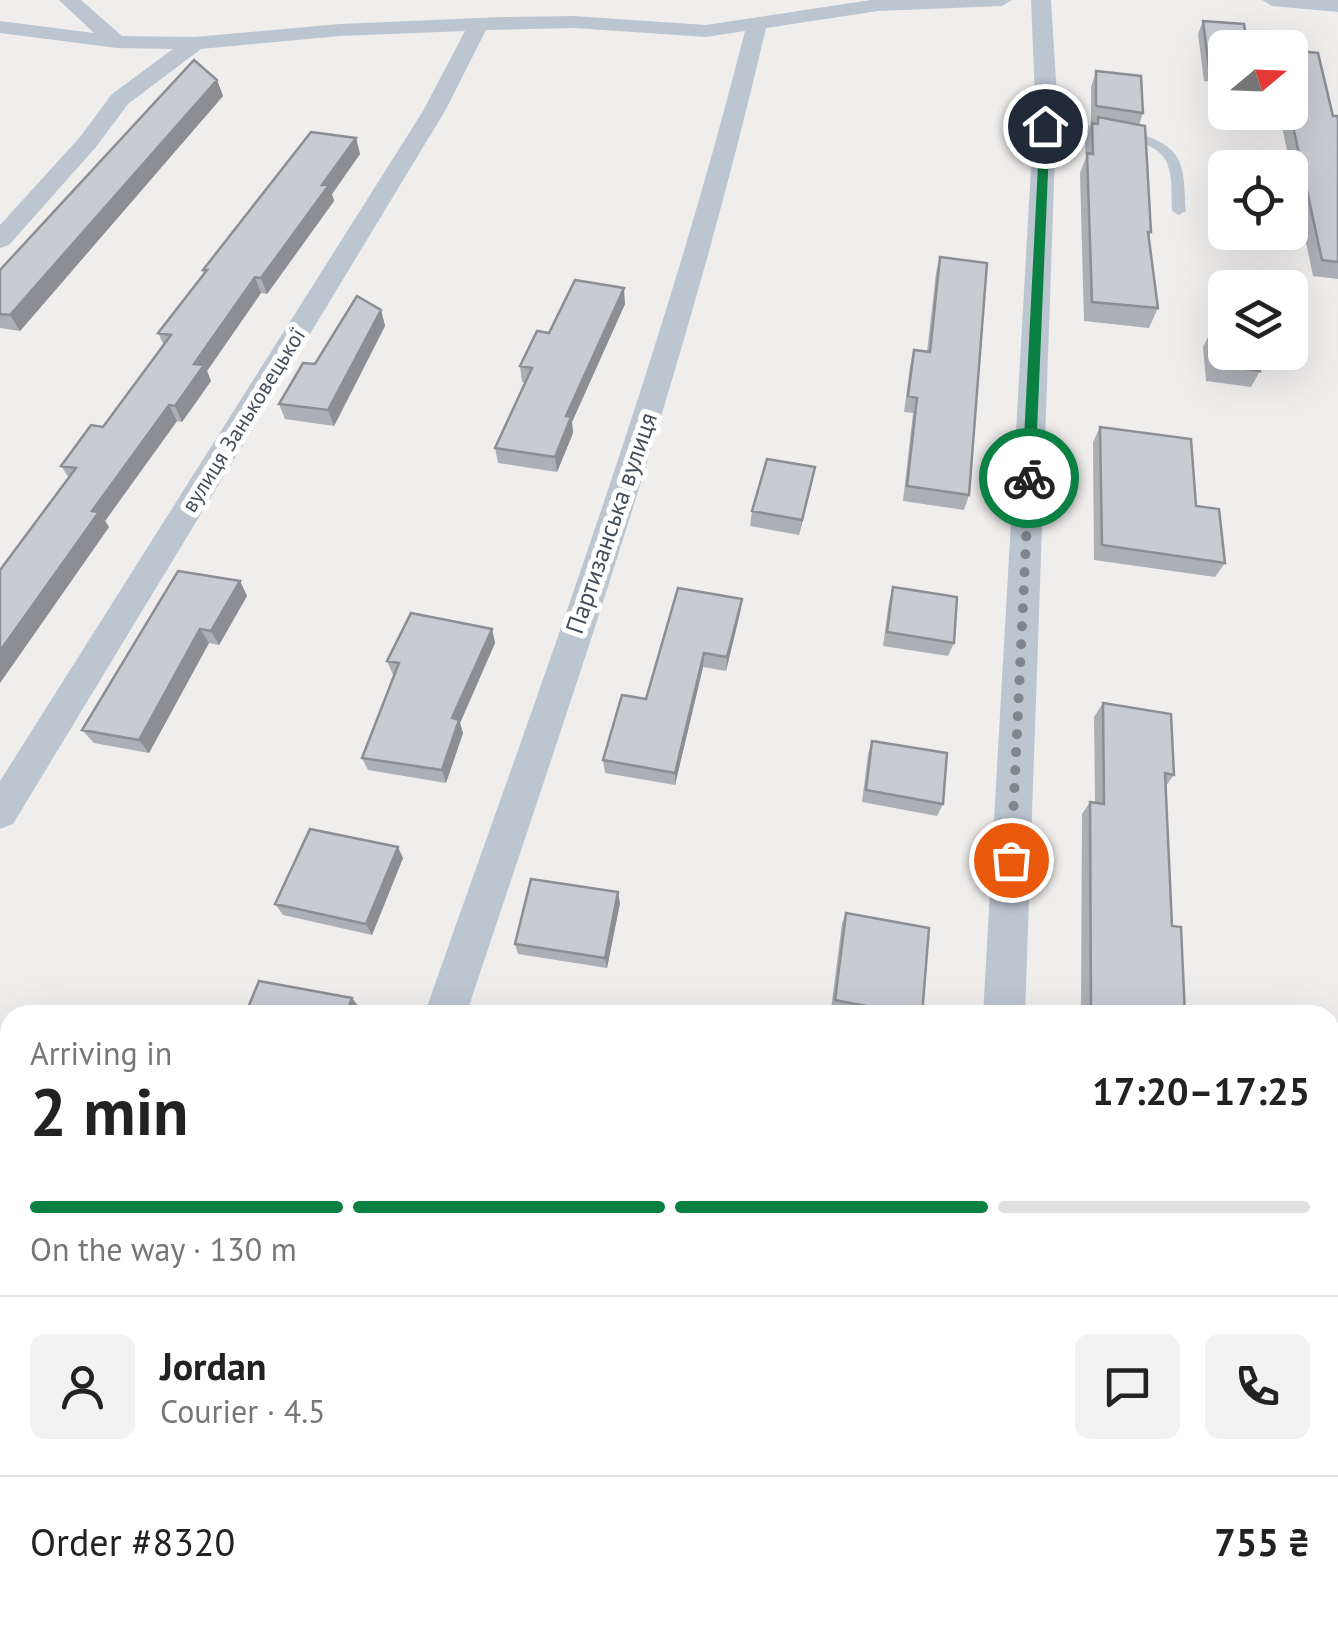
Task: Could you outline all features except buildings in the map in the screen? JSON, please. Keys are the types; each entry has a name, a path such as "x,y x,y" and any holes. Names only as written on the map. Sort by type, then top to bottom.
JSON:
{"street":[{"path":"69,0 117,42"},
{"path":"0,27 117,42 195,43 340,30 479,24 574,22 706,31 878,5 1002,0"},
{"path":"1004,1005 1045,126 1046,34 1041,0"},
{"path":"1272,0 1338,6"},
{"name":"вулиця Заньковецької","path":"0,812 434,111 479,24"},
{"name":"Партизанська вулиця","path":"448,1005 662,371 741,93 756,24"},
{"path":"0,240 88,142 120,99 195,43"}],"lane":[{"path":"1045,126 1132,136 1160,144 1172,158 1179,211"}],"way so far":[{"path":"1011,860 1029,478"}],"route":[{"path":"1029,478 1045,126"}]}
